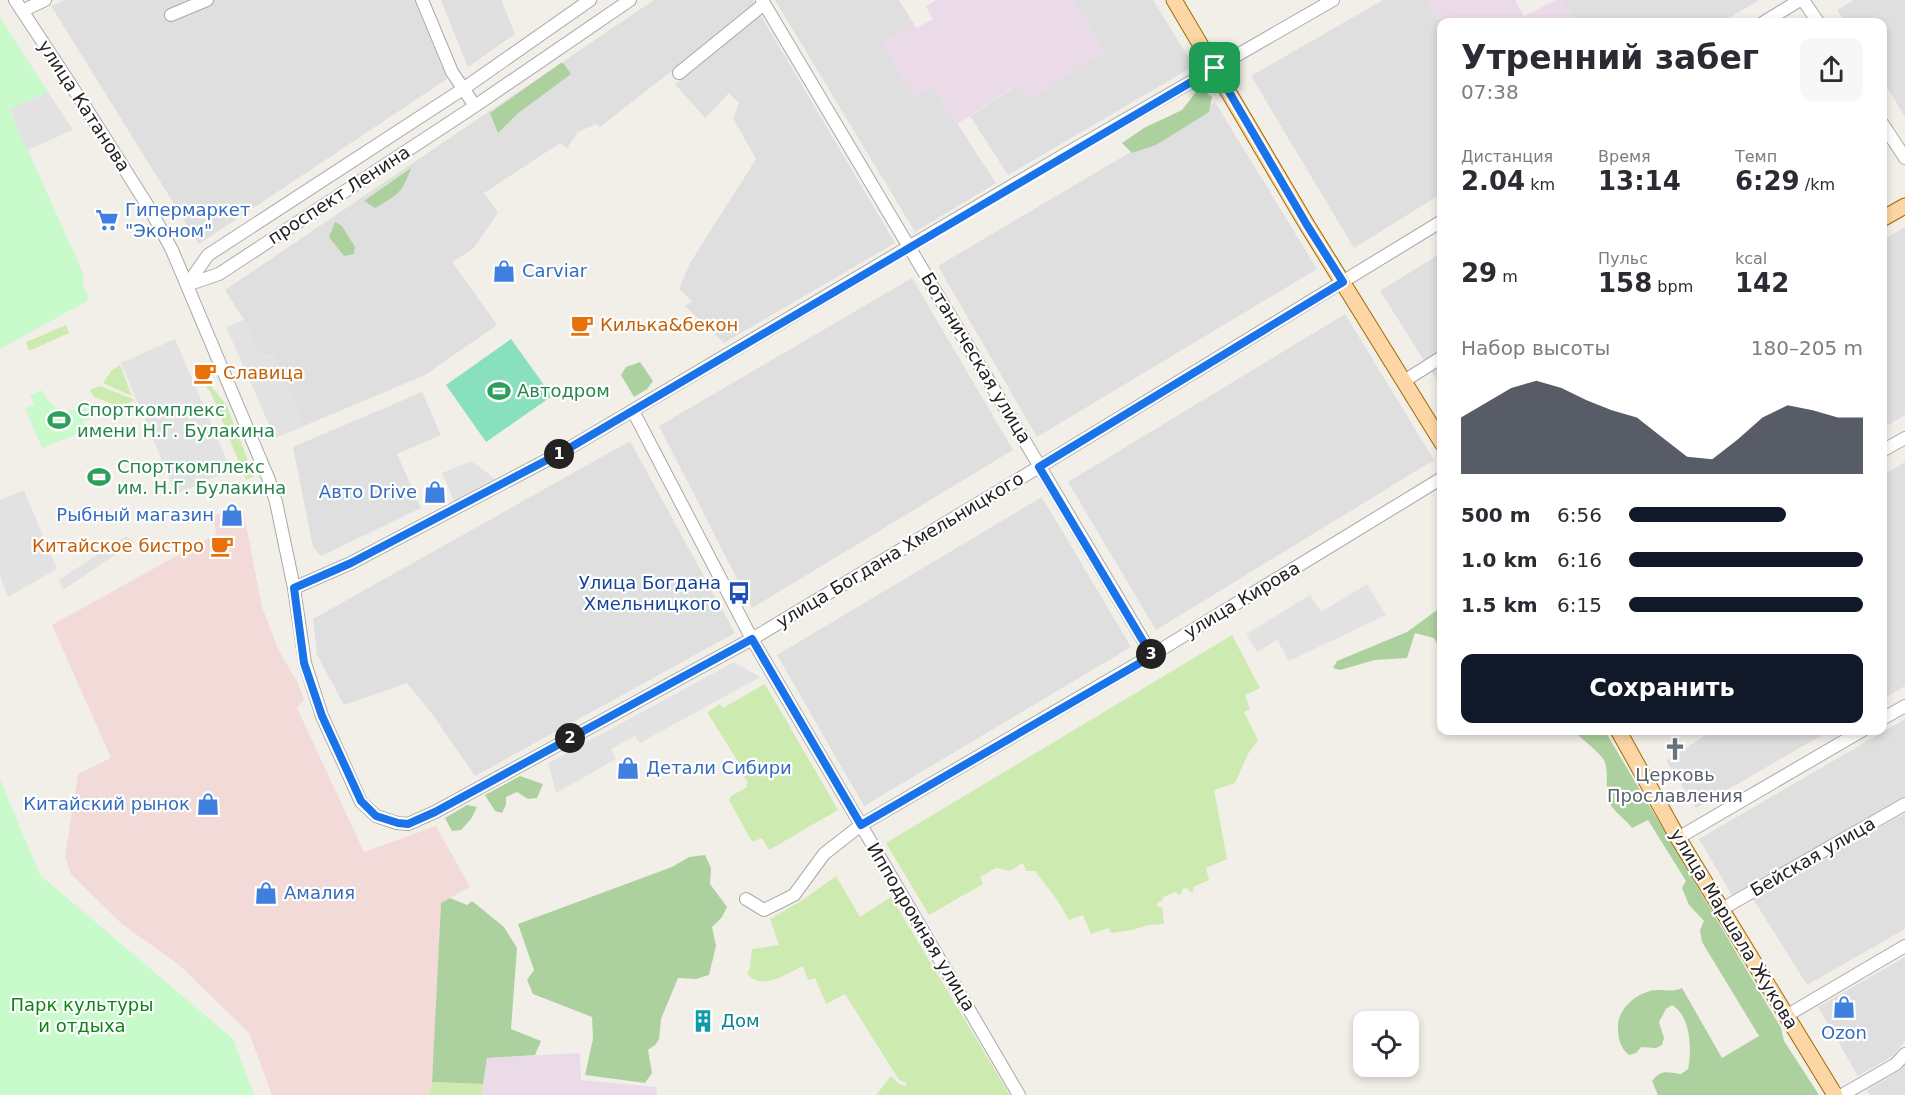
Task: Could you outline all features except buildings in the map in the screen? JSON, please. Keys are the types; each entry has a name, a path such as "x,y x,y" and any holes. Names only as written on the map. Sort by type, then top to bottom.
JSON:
{"main road":[{"path":"1174,0 1307,225 1437,435"},
{"path":"1887,216 1905,206"},
{"name":"улица Маршала Жукова","path":"1621,735 1678,838 1835,1095"}],"street":[{"path":"18,5 45,0"},
{"path":"171,15 207,0"},
{"path":"422,0 452,72 475,106"},
{"name":"проспект Ленина","path":"187,285 207,255 463,89 590,0"},
{"name":"проспект Ленина","path":"187,285 219,274 475,106 630,0"},
{"path":"294,588 351,563 431,522 633,411 1333,0"},
{"path":"1771,18 1802,0 1815,18"},
{"path":"679,73 763,2"},
{"name":"Ботаническая улица","path":"763,2 1152,656"},
{"name":"улица Катанова","path":"18,5 86,108 172,250 276,501 294,588 304,663 322,716 361,801 376,816 408,824"},
{"path":"1887,131 1905,158"},
{"name":"улица Богдана Хмельницкого","path":"408,824 454,802 752,639 1437,224"},
{"path":"1404,381 1437,360"},
{"name":"Ипподромная улица","path":"633,411 752,639 1019,1095"},
{"path":"1887,448 1905,438"},
{"name":"улица Кирова","path":"746,899 764,910 794,895 824,854 861,825 1152,656 1437,481"},
{"path":"1887,716 1905,706"},
{"path":"1678,838 1854,735"},
{"name":"Бейская улица","path":"1722,909 1905,804"},
{"path":"1786,1016 1905,946"},
{"path":"1842,1095 1896,1064 1905,1054"}],"shaded area":[{"path":"64,0 414,0 447,79 199,244 51,6"},
{"path":"441,0 501,0 515,34 468,67"},
{"path":"654,0 753,0 756,5 600,127 596,124 578,132 567,148 560,143 484,193 498,213 473,249 452,262 497,325 425,375 304,426 274,355 260,356 244,320 225,290"},
{"path":"775,0 899,0 914,24 882,43 915,97 933,87 996,183 915,232"},
{"path":"936,0 1073,0 1104,50 1029,100 1018,84 957,124 933,87 915,98 882,43 914,24 917,28 933,19 926,7"},
{"path":"1073,0 1153,0 1194,66 1008,175 970,116 1019,84 1029,100 1104,50"},
{"path":"1383,0 1426,0 1438,18 1437,196 1354,248 1251,76"},
{"path":"1426,0 1515,0 1524,16 1556,0 1561,0 1574,18 1438,18"},
{"path":"1561,0 1759,0 1729,18 1574,18"},
{"path":"1854,0 1905,0 1905,117 1887,88 1887,18 1842,18 1837,10"},
{"path":"760,14 895,243 724,343 685,306 692,301 679,289 690,263 756,159 733,118 739,103 729,93 705,118 675,84"},
{"path":"48,92 73,130 27,150 10,109"},
{"path":"1215,102 1317,269 1037,437 938,266"},
{"path":"1905,227 1905,415 1887,426 1887,238"},
{"path":"1437,255 1437,381 1380,291"},
{"path":"912,278 1013,450 752,608 659,426"},
{"path":"1345,314 1434,460 1156,630 1068,482"},
{"path":"244,320 260,356 274,355 304,426 275,438 226,327"},
{"path":"175,339 231,470 176,494 121,363"},
{"path":"422,392 441,435 397,454 421,508 321,556 313,547 293,447"},
{"path":"630,441 735,633 475,776 432,714 407,683 344,705 317,655 313,619"},
{"path":"471,461 495,479 454,501 442,473"},
{"path":"1905,462 1905,686 1887,697 1887,473"},
{"path":"24,490 57,569 8,597 0,576 0,500"},
{"path":"1042,497 1131,647 864,806 777,655"},
{"name":"Китайский рынок","path":"243,510 262,607 278,649 298,683 304,700 297,708 364,852 436,826 470,887 441,903 432,1082 429,1095 272,1095 249,1033 178,964 123,925 71,874 65,857 78,774 111,758 52,625 216,534 213,515"},
{"path":"126,536 134,542 63,590 59,580"},
{"path":"1367,584 1386,615 1289,661 1277,640 1257,652 1246,634 1310,595 1321,612"},
{"path":"734,662 760,677 640,743 635,736 611,749 616,759 556,793 548,763"},
{"path":"1905,719 1905,796 1732,895 1699,839 1878,735 1887,735 1887,729"},
{"path":"1706,735 1822,735 1696,808 1666,761"},
{"path":"1905,813 1905,929 1807,985 1753,899"},
{"path":"1905,957 1905,1041 1893,1056 1858,1076 1818,1007"},
{"path":"580,1053 581,1080 656,1087 657,1095 481,1095 487,1058"},
{"path":"1905,1064 1905,1095 1870,1095 1867,1090 1902,1069"}],"green space":[{"path":"0,17 48,92 10,110 83,273 83,286 88,295 87,301 0,349"},
{"path":"561,63 571,74 517,114 498,133 490,113"},
{"path":"1199,88 1212,97 1209,112 1156,145 1132,153 1122,143 1144,128 1182,110"},
{"path":"411,168 402,188 389,200 375,208 364,201"},
{"path":"335,222 342,226 355,247 354,254 344,256 329,237"},
{"path":"66,325 69,333 29,351 26,342"},
{"name":"Автодром","path":"511,339 552,396 486,442 446,385"},
{"path":"640,362 653,381 647,389 634,397 621,375 626,367"},
{"path":"120,365 132,396 103,383 112,370"},
{"path":"210,384 227,406 254,476 246,480 211,393 206,387"},
{"path":"100,386 135,400 121,407 94,397 90,390"},
{"name":"Спорткомплекс имени Н.Г. Булакина","path":"42,390 50,403 61,409 74,410 89,406 94,417 83,422 87,430 42,448 25,408 34,405 30,395"},
{"path":"1437,610 1437,643 1434,638 1415,633 1407,658 1375,660 1340,670 1333,668 1337,661 1407,632"},
{"path":"1232,635 1260,688 1245,695 1250,709 1244,712 1258,740 1248,754 1235,783 1214,790 1227,859 1206,868 1209,880 1193,887 1194,891 1190,892 1187,887 1181,890 1182,893 1178,895 1176,892 1163,897 1163,900 1157,903 1158,907 1162,907 1164,924 1147,925 1133,930 1111,933 1108,928 1091,934 1083,915 1069,920 1035,871 1026,871 1023,863 1010,871 996,868 980,877 983,884 929,915 886,843"},
{"path":"765,684 838,810 769,850 762,838 752,842 729,800 731,796 747,787 748,783 740,770 742,768 707,712 720,704 723,708"},
{"path":"1578,735 1607,735 1781,1028 1784,1041 1819,1095 1658,1095 1652,1081 1655,1077 1665,1072 1681,1074 1688,1069 1689,1034 1683,1017 1672,1005 1666,1009 1659,1022 1664,1038 1662,1045 1656,1048 1641,1047 1636,1053 1629,1055 1620,1044 1618,1022 1630,1002 1643,993 1682,988 1722,1058 1759,1036 1702,942 1700,930 1704,921 1689,905 1682,888 1686,881 1648,820 1632,828 1612,807 1608,795 1606,765 1594,749"},
{"path":"520,776 543,784 537,798 528,799 517,792 506,797 506,805 502,813 495,811 485,795"},
{"name":"Парк культуры и отдыха","path":"0,779 40,875 233,1039 254,1095 0,1095"},
{"path":"467,805 477,807 471,819 461,830 452,831 445,818"},
{"path":"705,855 711,868 710,884 727,907 722,917 712,927 716,946 709,975 696,979 678,978 661,1019 659,1039 648,1050 652,1073 645,1083 585,1075 593,1039 592,1017 533,994 527,980 534,970 518,924 672,867 689,857"},
{"path":"836,876 860,917 891,897 1010,1095 876,1095 891,1076 899,1084 907,1087 905,1082 899,1080 845,994 826,1004 815,978 808,980 803,966 782,977 766,981 759,981 747,973 750,969 752,949 779,945 770,919 801,901"},
{"path":"450,898 467,905 472,901 504,927 517,948 511,1029 541,1041 535,1055 487,1058 483,1084 432,1082 441,903"},
{"path":"432,1082 483,1084 481,1095 429,1095"}],"place":[{"name":"Гипермаркет \"Эконом\"","path":"107,220"},
{"name":"Carviar","path":"504,271"},
{"name":"Килька&бекон","path":"582,325"},
{"name":"Славица","path":"205,373"},
{"name":"Автодром","path":"499,391"},
{"name":"Спорткомплекс имени Н.Г. Булакина","path":"59,420"},
{"name":"Спорткомплекс им. Н.Г. Булакина","path":"99,477"},
{"name":"Авто Drive","path":"435,492"},
{"name":"Рыбный магазин","path":"232,515"},
{"name":"Китайское бистро","path":"222,546"},
{"name":"Улица Богдана Хмельницкого","path":"739,593"},
{"name":"Церковь Прославления","path":"1675,749"},
{"name":"Детали Сибири","path":"628,768"},
{"name":"Китайский рынок","path":"208,804"},
{"name":"Амалия","path":"266,893"},
{"name":"Ozon","path":"1844,1007"},
{"name":"Дом","path":"703,1021"}],"route":[{"path":"1215,68 1343,282 1039,467 1152,656 861,825 752,639 435,812 408,824 376,816 361,801 322,716 304,663 294,588 351,563 566,450 1215,68"}]}
